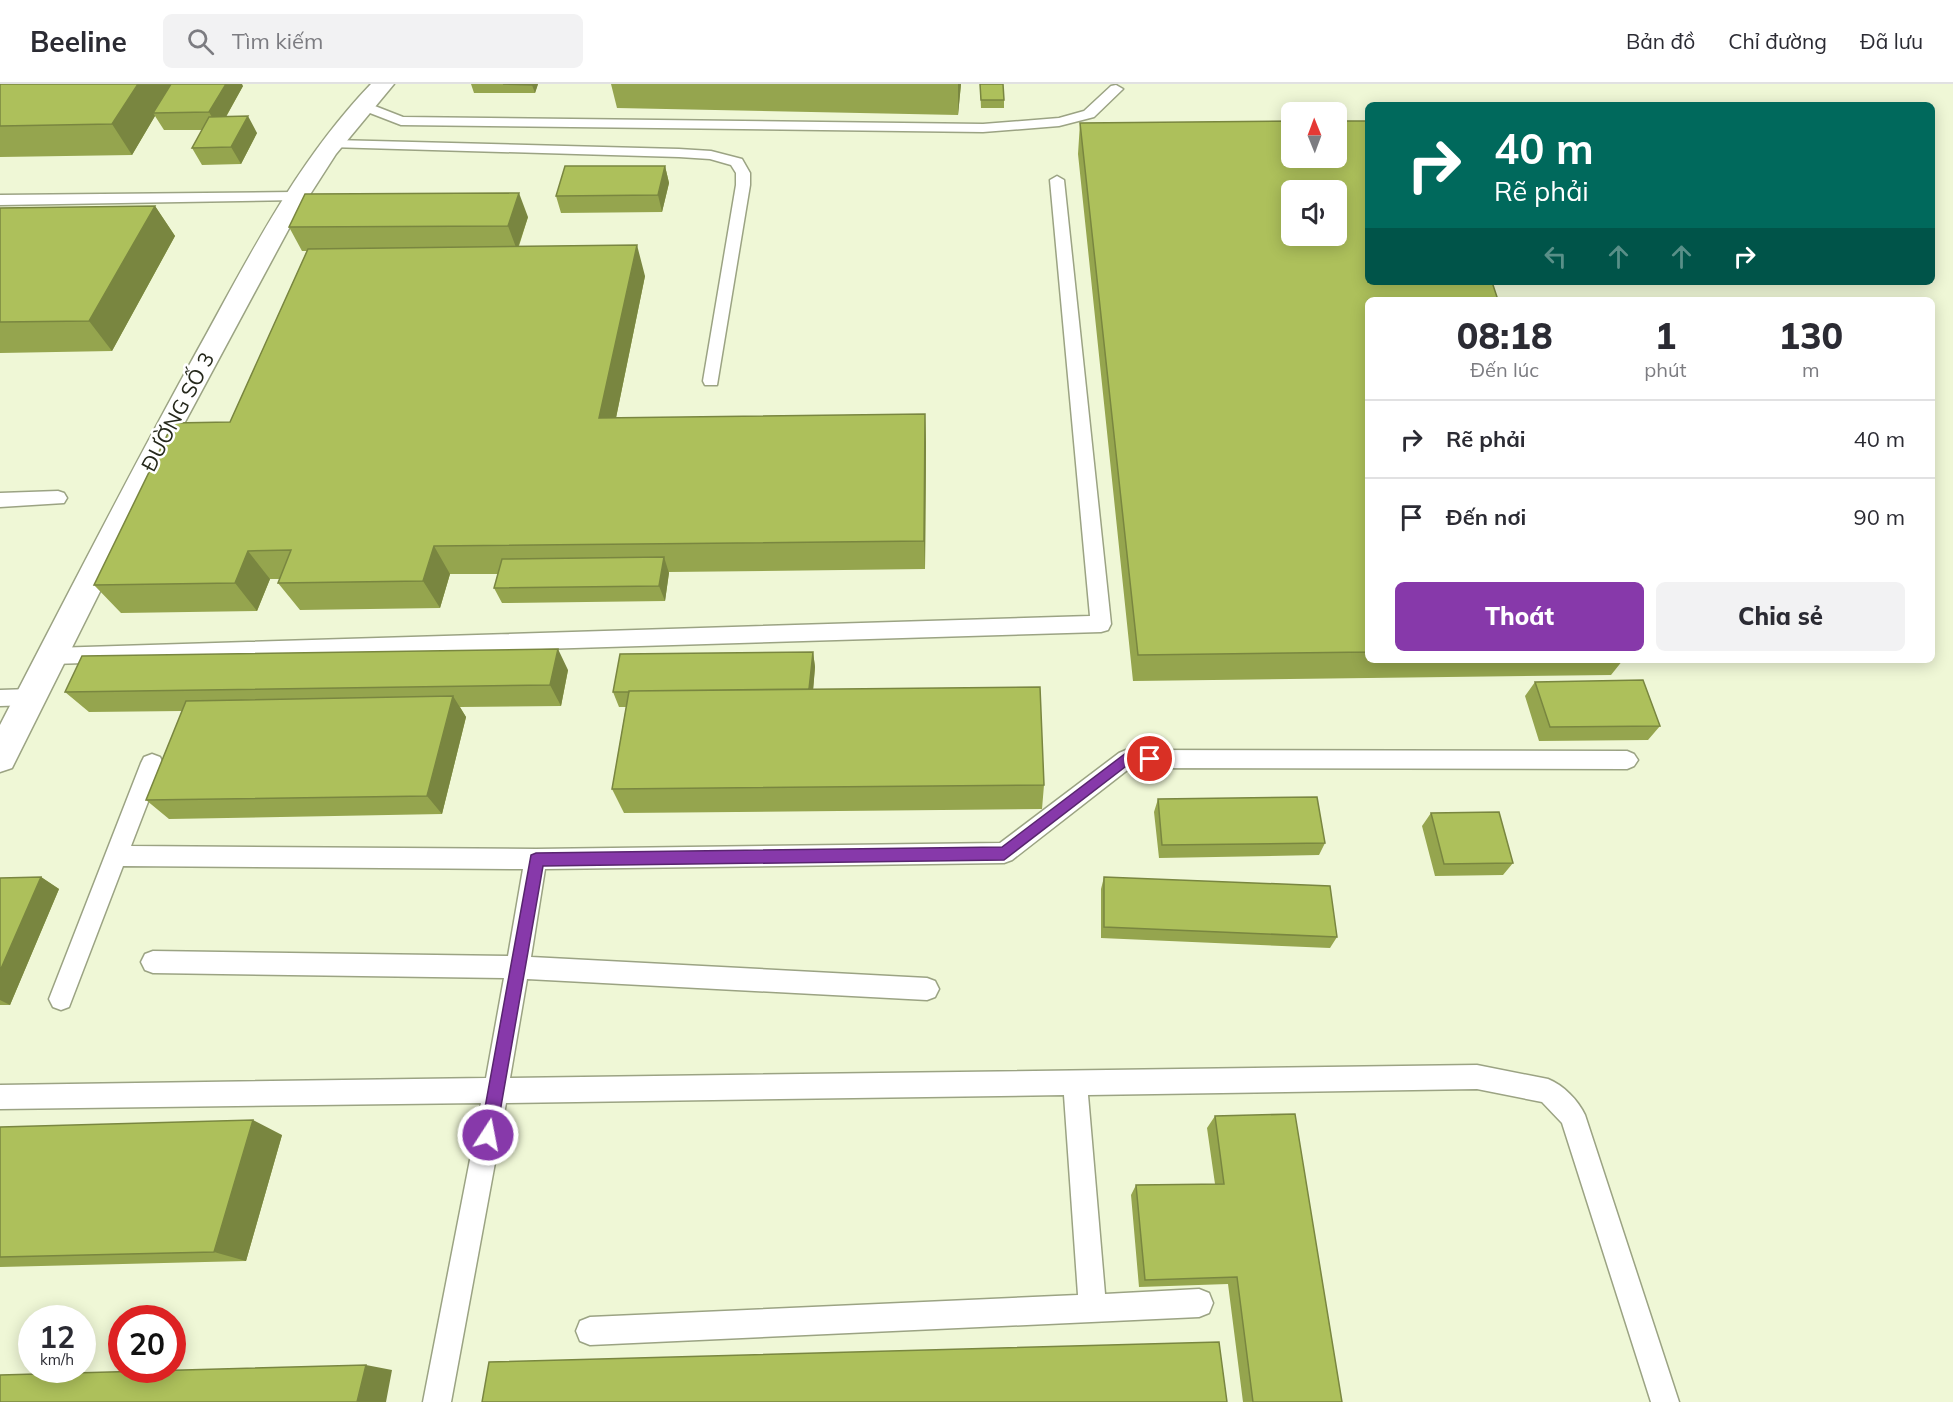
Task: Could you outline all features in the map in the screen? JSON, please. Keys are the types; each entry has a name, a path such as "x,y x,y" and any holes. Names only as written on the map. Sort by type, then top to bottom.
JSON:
{"street":[{"name":"ĐƯỜNG SỐ 3","path":"0,758 164,435 294,197 362,105 383,84"}],"lane":[{"path":"362,105 401,121 983,128 1059,123 1089,114 1116,89"},
{"path":"334,144 679,153 711,155 737,162 743,173 743,186 711,381"},
{"path":"52,656 1101,624 1057,180"},
{"path":"0,200 294,197"},
{"path":"0,500 58,498"},
{"path":"0,698 31,697"},
{"path":"116,856 536,859 1004,854 1126,759 1627,760"},
{"path":"61,999 152,763"},
{"path":"437,1402 496,1090 536,859"},
{"path":"153,962 518,967 927,989"},
{"path":"0,1097 1477,1077 1548,1090 1572,1114 1665,1402"},
{"path":"1075,1082 1092,1307"},
{"path":"590,1330 1199,1303"}],"building":[{"path":"0,84 138,84 112,124 0,126"},
{"path":"171,84 226,84 209,112 153,113"},
{"path":"980,84 1003,84 1004,100 981,100"},
{"path":"248,116 231,147 192,148 209,117"},
{"path":"1281,121 1281,168 1347,168 1347,121 1365,121 1365,285 1493,285 1497,297 1365,297 1365,652 1138,655 1080,123"},
{"path":"565,166 665,166 658,195 556,196"},
{"path":"519,193 508,226 289,227 305,194"},
{"path":"155,206 89,321 0,322 0,208"},
{"path":"637,245 599,418 925,414 924,541 434,546 423,581 278,583 291,550 248,551 235,583 94,585 173,423 230,422 308,249"},
{"path":"664,557 659,586 494,588 502,559"},
{"path":"558,649 550,685 65,692 82,656"},
{"path":"813,652 809,689 613,692 620,654"},
{"path":"1643,680 1660,726 1550,727 1535,682"},
{"path":"1040,687 1044,785 612,789 629,691"},
{"path":"453,696 427,796 146,800 186,701"},
{"path":"1317,797 1325,843 1162,845 1158,799"},
{"path":"1499,812 1513,863 1444,864 1431,813"},
{"path":"41,877 0,971 0,878"},
{"path":"1104,877 1330,886 1337,937 1104,927"},
{"path":"1295,1114 1342,1402 1253,1402 1237,1277 1145,1280 1136,1185 1224,1184 1215,1116"},
{"path":"253,1120 214,1252 0,1257 0,1127"},
{"path":"1219,1342 1227,1402 482,1402 489,1362"},
{"path":"366,1365 357,1402 0,1402 0,1375 18,1375 18,1383 96,1383 96,1372 108,1372 108,1383 186,1383 186,1370"}],"route":[{"path":"488,1135 536,859 1004,854 1126,759 1150,759"}]}
